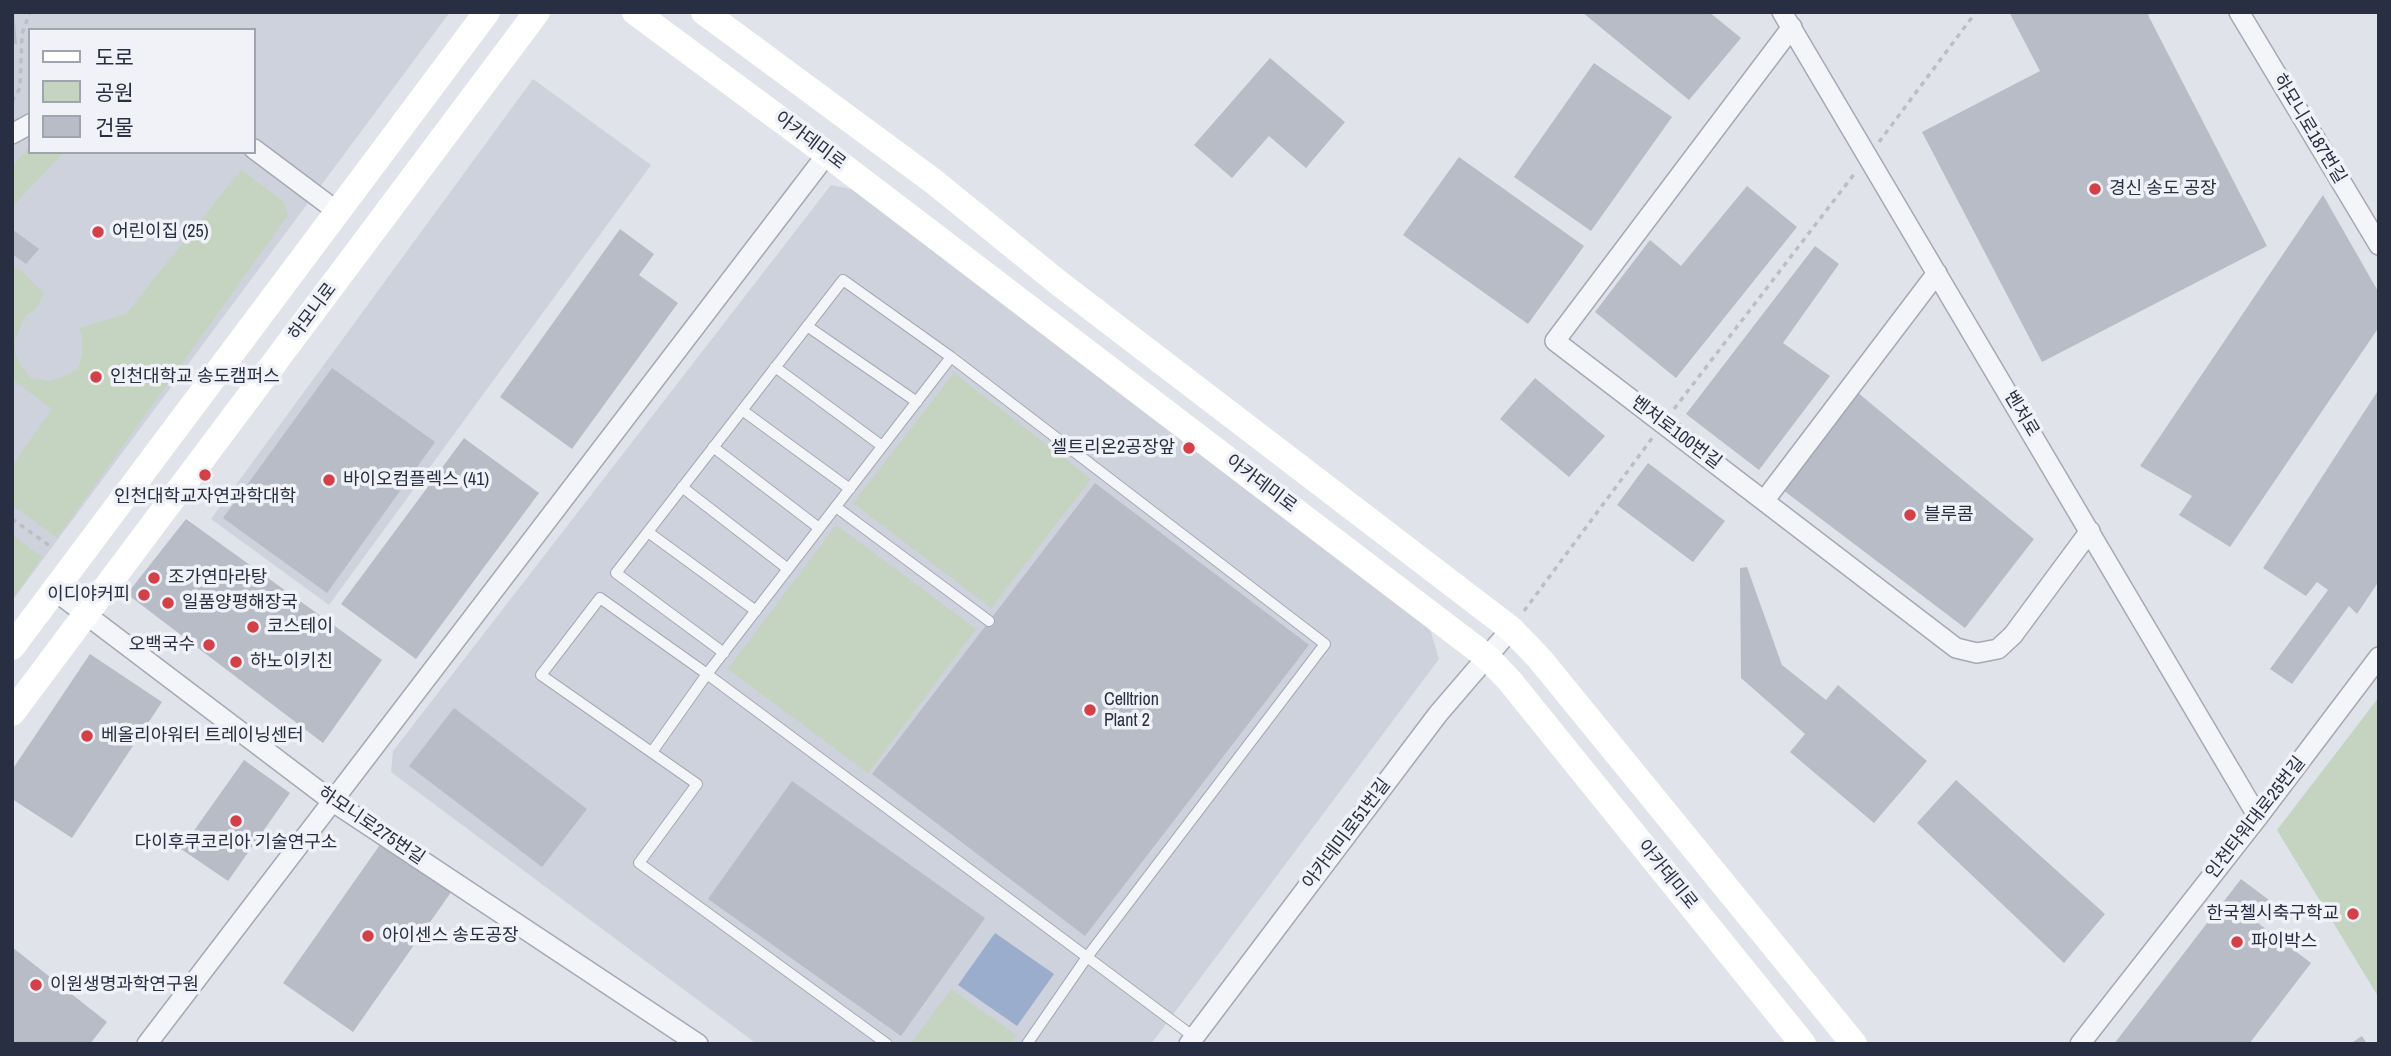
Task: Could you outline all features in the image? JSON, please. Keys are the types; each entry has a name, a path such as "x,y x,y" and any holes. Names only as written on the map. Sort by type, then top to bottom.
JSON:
{"main road":[{"path":"12,647 487,12"},
{"name":"하모니로","path":"12,713 537,12"},
{"name":"아카데미로","path":"635,12 827,154 1487,657 1509,680 1803,1044"},
{"path":"704,12 933,181 1060,284 1511,629 1539,659 1854,1044"}],"street":[{"name":"하모니로187번길","path":"2239,12 2379,245"},
{"name":"벤처로","path":"1787,20 2258,817"},
{"name":"벤처로100번길","path":"1787,20 1555,341 1956,648 1977,653 1998,649 2013,635 2090,531"},
{"path":"12,134 28,125"},
{"path":"256,150 338,212"},
{"path":"147,1044 827,154"},
{"path":"1764,500 1937,273"},
{"name":"하모니로275번길","path":"55,591 332,801 698,1044"},
{"name":"아카데미로51번길","path":"1191,1040 1438,714 1511,629"},
{"name":"인천타워대로25번길","path":"2080,1044 2379,657"}],"lane":[{"path":"723,653 616,573 843,281 951,357 1325,644 1087,957 1027,1044"},
{"path":"807,326 917,402"},
{"path":"652,752 707,674 951,357"},
{"path":"775,367 882,446"},
{"path":"742,410 850,489"},
{"path":"713,447 820,528"},
{"path":"682,487 788,569"},
{"path":"836,507 989,621"},
{"path":"648,532 756,611"},
{"path":"887,1044 639,863 697,784 541,674 600,598 707,674 1087,957 1191,1040"}],"path":[{"path":"12,102 20,88 22,34 30,12"},
{"path":"1511,629 1976,12"},
{"path":"12,519 50,546"}],"shaded area":[{"name":"인천대학교 송도캠퍼스","path":"12,12 450,12 12,601"},
{"name":"인천대학교 송도캠퍼스","path":"533,79 651,165 329,605 211,519"},
{"path":"831,185 870,193 1426,616 1439,659 1151,1044 757,1044 391,772 393,751"}],"green space":[{"path":"28,148 28,154 62,154 12,207 12,167"},
{"path":"241,170 283,201 288,215 57,538 12,505 12,466 52,409 12,379 12,266 22,271 44,294 35,310 25,316 15,340 15,353 21,366 31,378 49,381 66,376 78,368 82,355 79,328 126,314"},
{"path":"954,373 1091,479 991,608 853,503"},
{"path":"836,525 976,629 868,773 728,669"},
{"path":"12,535 42,557 12,600"},
{"name":"한국첼시축구학교","path":"2379,697 2379,998 2277,830"},
{"path":"951,989 1016,1035 1010,1044 911,1044"}],"water":[{"path":"995,933 1054,974 1017,1026 958,985"}],"building":[{"path":"14,12 17,44 12,44"},
{"path":"1582,12 1709,12 1741,38 1689,100"},
{"name":"경신 송도 공장","path":"2009,12 2153,12 2148,15 2267,246 2042,362 1922,132 2040,71"},
{"path":"1270,58 1345,122 1306,168 1269,136 1232,178 1194,145"},
{"path":"1594,63 1672,117 1591,231 1514,177"},
{"path":"1459,157 1584,246 1528,324 1403,235"},
{"path":"1747,186 1797,227 1676,378 1595,312 1650,240 1681,266"},
{"path":"2323,195 2379,293 2379,327 2230,547 2179,515 2192,496 2140,466"},
{"path":"12,229 39,249 26,264 12,254"},
{"path":"620,229 654,254 639,275 678,303 572,449 500,397"},
{"path":"1815,246 1839,264 1783,343 1830,376 1759,470 1686,414"},
{"name":"바이오컴플렉스 (41)","path":"332,368 435,442 327,593 223,518"},
{"path":"1535,378 1605,436 1569,477 1500,419"},
{"path":"2379,389 2379,581 2357,614 2349,606 2292,684 2270,669 2328,590 2317,582 2306,596 2263,568"},
{"name":"블루콤","path":"1857,392 2034,539 1965,628 1783,490"},
{"path":"464,438 539,493 416,659 341,604"},
{"path":"1648,463 1725,521 1693,562 1617,505"},
{"name":"Celltrion Plant 2","path":"1095,483 1309,645 1085,936 872,774"},
{"name":"코스테이","path":"186,519 382,660 323,743 127,594"},
{"path":"1747,567 1782,665 1826,700 1838,685 1927,761 1874,823 1790,752 1805,734 1741,678 1740,568"},
{"name":"베올리아워터 트레이닝센터","path":"90,654 162,702 72,838 12,799 12,770"},
{"path":"454,708 587,809 542,867 409,766"},
{"name":"다이후쿠코리아 기술연구소","path":"244,760 290,793 228,881 181,849"},
{"path":"1956,780 2105,914 2064,963 1917,823"},
{"path":"792,781 985,918 901,1036 708,899"},
{"name":"아이센스 송도공장","path":"384,839 454,888 353,1032 283,983"},
{"name":"파이박스","path":"2241,879 2269,900 2254,920 2311,963 2249,1044 2114,1044"},
{"name":"이원생명과학연구원","path":"12,947 107,1022 90,1044 12,1044"},
{"path":"2362,1036 2367,1044 2350,1044"}],"place":[{"name":"경신 송도 공장","path":"2095,189"},
{"name":"어린이집 (25)","path":"98,232"},
{"name":"인천대학교 송도캠퍼스","path":"96,377"},
{"name":"셀트리온2공장앞","path":"1189,448"},
{"name":"인천대학교자연과학대학","path":"205,475"},
{"name":"바이오컴플렉스 (41)","path":"329,480"},
{"name":"블루콤","path":"1910,515"},
{"name":"조가연마라탕","path":"154,578"},
{"name":"이디야커피","path":"144,595"},
{"name":"일품양평해장국","path":"168,603"},
{"name":"코스테이","path":"253,627"},
{"name":"오백국수","path":"209,645"},
{"name":"하노이키친","path":"236,662"},
{"name":"Celltrion Plant 2","path":"1090,710"},
{"name":"베올리아워터 트레이닝센터","path":"87,736"},
{"name":"다이후쿠코리아 기술연구소","path":"236,821"},
{"name":"한국첼시축구학교","path":"2353,914"},
{"name":"아이센스 송도공장","path":"368,936"},
{"name":"파이박스","path":"2237,942"},
{"name":"이원생명과학연구원","path":"36,985"}]}
